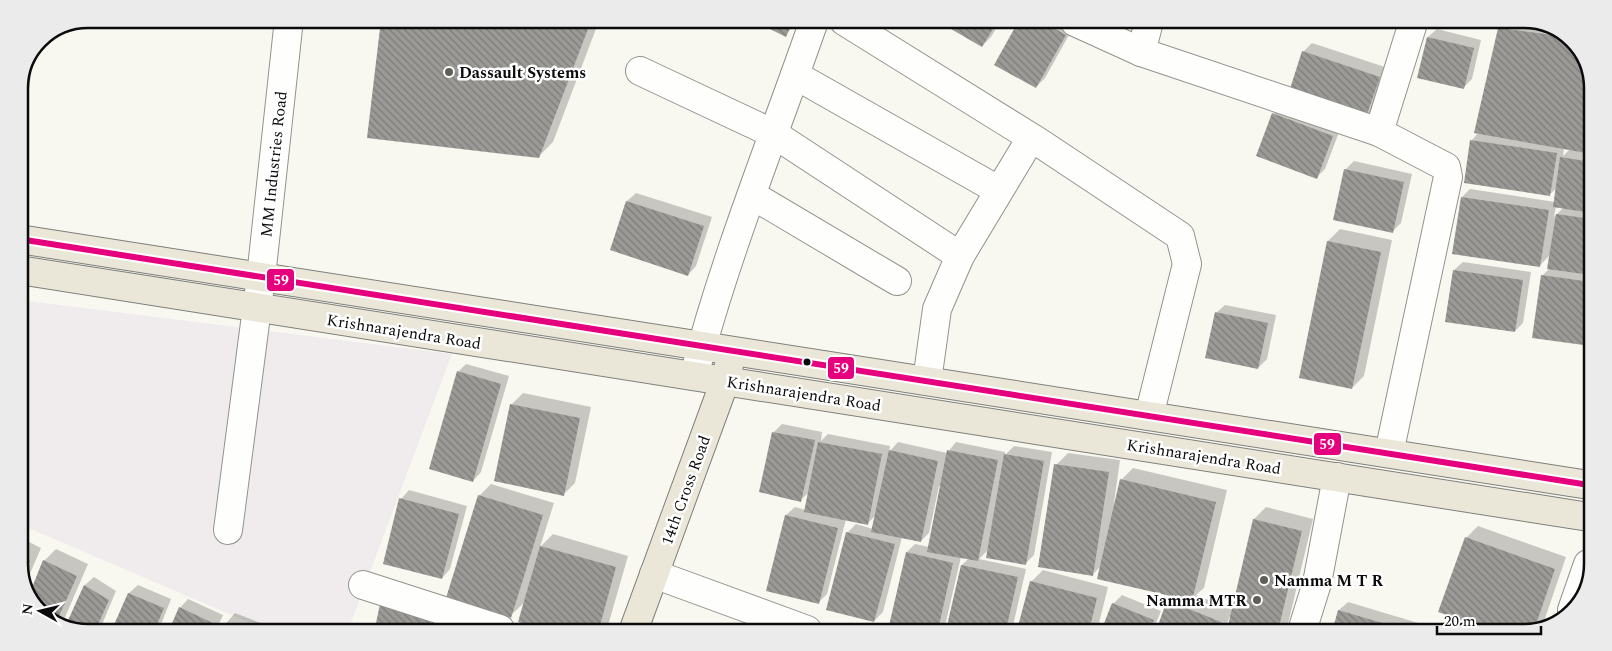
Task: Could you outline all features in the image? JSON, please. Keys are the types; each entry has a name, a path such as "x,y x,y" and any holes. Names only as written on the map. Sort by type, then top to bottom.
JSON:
{"main road":[{"path":"28,240 1584,484"},
{"name":"Krishnarajendra Road","path":"28,271 1584,516"},
{"name":"14th Cross Road","path":"636,624 725,381 732,350"}],"street":[{"name":"MM Industries Road","path":"228,530 261,277 288,28"},
{"path":"694,376 702,346 752,195 812,28"},
{"path":"855,28 1031,138 1180,236 1187,264 1149,416"},
{"path":"1088,28 1141,52 1379,132 1446,167 1448,178 1389,454"},
{"path":"1141,52 1147,28"},
{"path":"1379,132 1411,28"},
{"path":"640,71 774,134 960,256"},
{"path":"795,75 998,190"},
{"path":"927,381 937,309 960,256 1031,138"},
{"path":"752,195 897,281"},
{"path":"1304,624 1317,583 1337,477"},
{"path":"654,574 792,624"},
{"path":"363,585 484,624"}],"shaded area":[{"path":"28,301 452,354 351,624 253,624 28,528"}],"building":[{"path":"380,28 588,28 539,158 367,138"},
{"path":"768,28 790,28 786,37"},
{"path":"949,28 993,28 982,47"},
{"path":"1015,28 1054,28 1066,35 1036,88 994,65"},
{"path":"1498,28 1553,35 1567,45 1577,57 1583,75 1584,153 1474,133"},
{"path":"1427,37 1474,48 1464,89 1417,78"},
{"path":"1302,51 1380,77 1366,117 1289,92"},
{"path":"1272,113 1333,136 1317,179 1256,156"},
{"path":"1470,140 1557,153 1550,196 1464,183"},
{"path":"1560,157 1584,161 1584,212 1553,207"},
{"path":"1344,169 1404,182 1393,233 1333,220"},
{"path":"1461,197 1549,210 1540,267 1452,254"},
{"path":"626,201 704,226 688,276 610,250"},
{"path":"1556,214 1584,218 1584,274 1547,269"},
{"path":"1327,241 1381,252 1352,389 1299,378"},
{"path":"1453,270 1523,280 1515,332 1445,322"},
{"path":"1541,275 1584,281 1584,345 1532,338"},
{"path":"1215,312 1268,323 1258,369 1205,358"},
{"path":"457,371 501,384 473,482 429,469"},
{"path":"510,404 580,418 564,496 494,481"},
{"path":"772,432 815,440 801,502 759,492"},
{"path":"818,442 882,454 868,525 804,512"},
{"path":"889,450 938,461 921,542 871,532"},
{"path":"947,450 998,460 978,561 927,552"},
{"path":"1004,454 1044,461 1026,565 986,558"},
{"path":"1054,464 1109,472 1093,576 1038,567"},
{"path":"1120,479 1216,502 1192,601 1097,579"},
{"path":"478,495 543,515 511,618 446,598"},
{"path":"399,498 459,514 442,579 383,564"},
{"path":"785,515 838,528 819,604 766,591"},
{"name":"Namma M T R","path":"1253,519 1302,531 1280,624 1228,624"},
{"path":"846,532 895,544 874,622 826,610"},
{"path":"1465,537 1555,569 1537,622 1525,624 1472,624 1438,612"},
{"path":"540,546 616,567 600,624 525,624 518,622"},
{"path":"906,552 953,563 939,624 889,624"},
{"path":"43,560 77,576 65,603 65,586 33,586"},
{"path":"961,565 1018,577 1007,624 947,624"},
{"path":"1030,581 1097,598 1091,624 1019,624"},
{"path":"84,585 109,600 98,624 79,623 68,620"},
{"path":"128,593 164,608 157,624 114,624"},
{"path":"381,599 433,610 430,624 376,624"},
{"path":"1167,600 1221,622 1220,624 1158,624"},
{"path":"1112,603 1154,620 1152,624 1104,624"},
{"path":"179,607 215,624 172,624"},
{"path":"1338,610 1386,624 1334,624"}],"transit line":[{"name":"59","path":"28,240 1584,484"}],"place":[{"name":"Dassault Systems","path":"449,72"},
{"name":"Namma M T R","path":"1264,580"},
{"name":"Namma MTR","path":"1257,600"}]}
